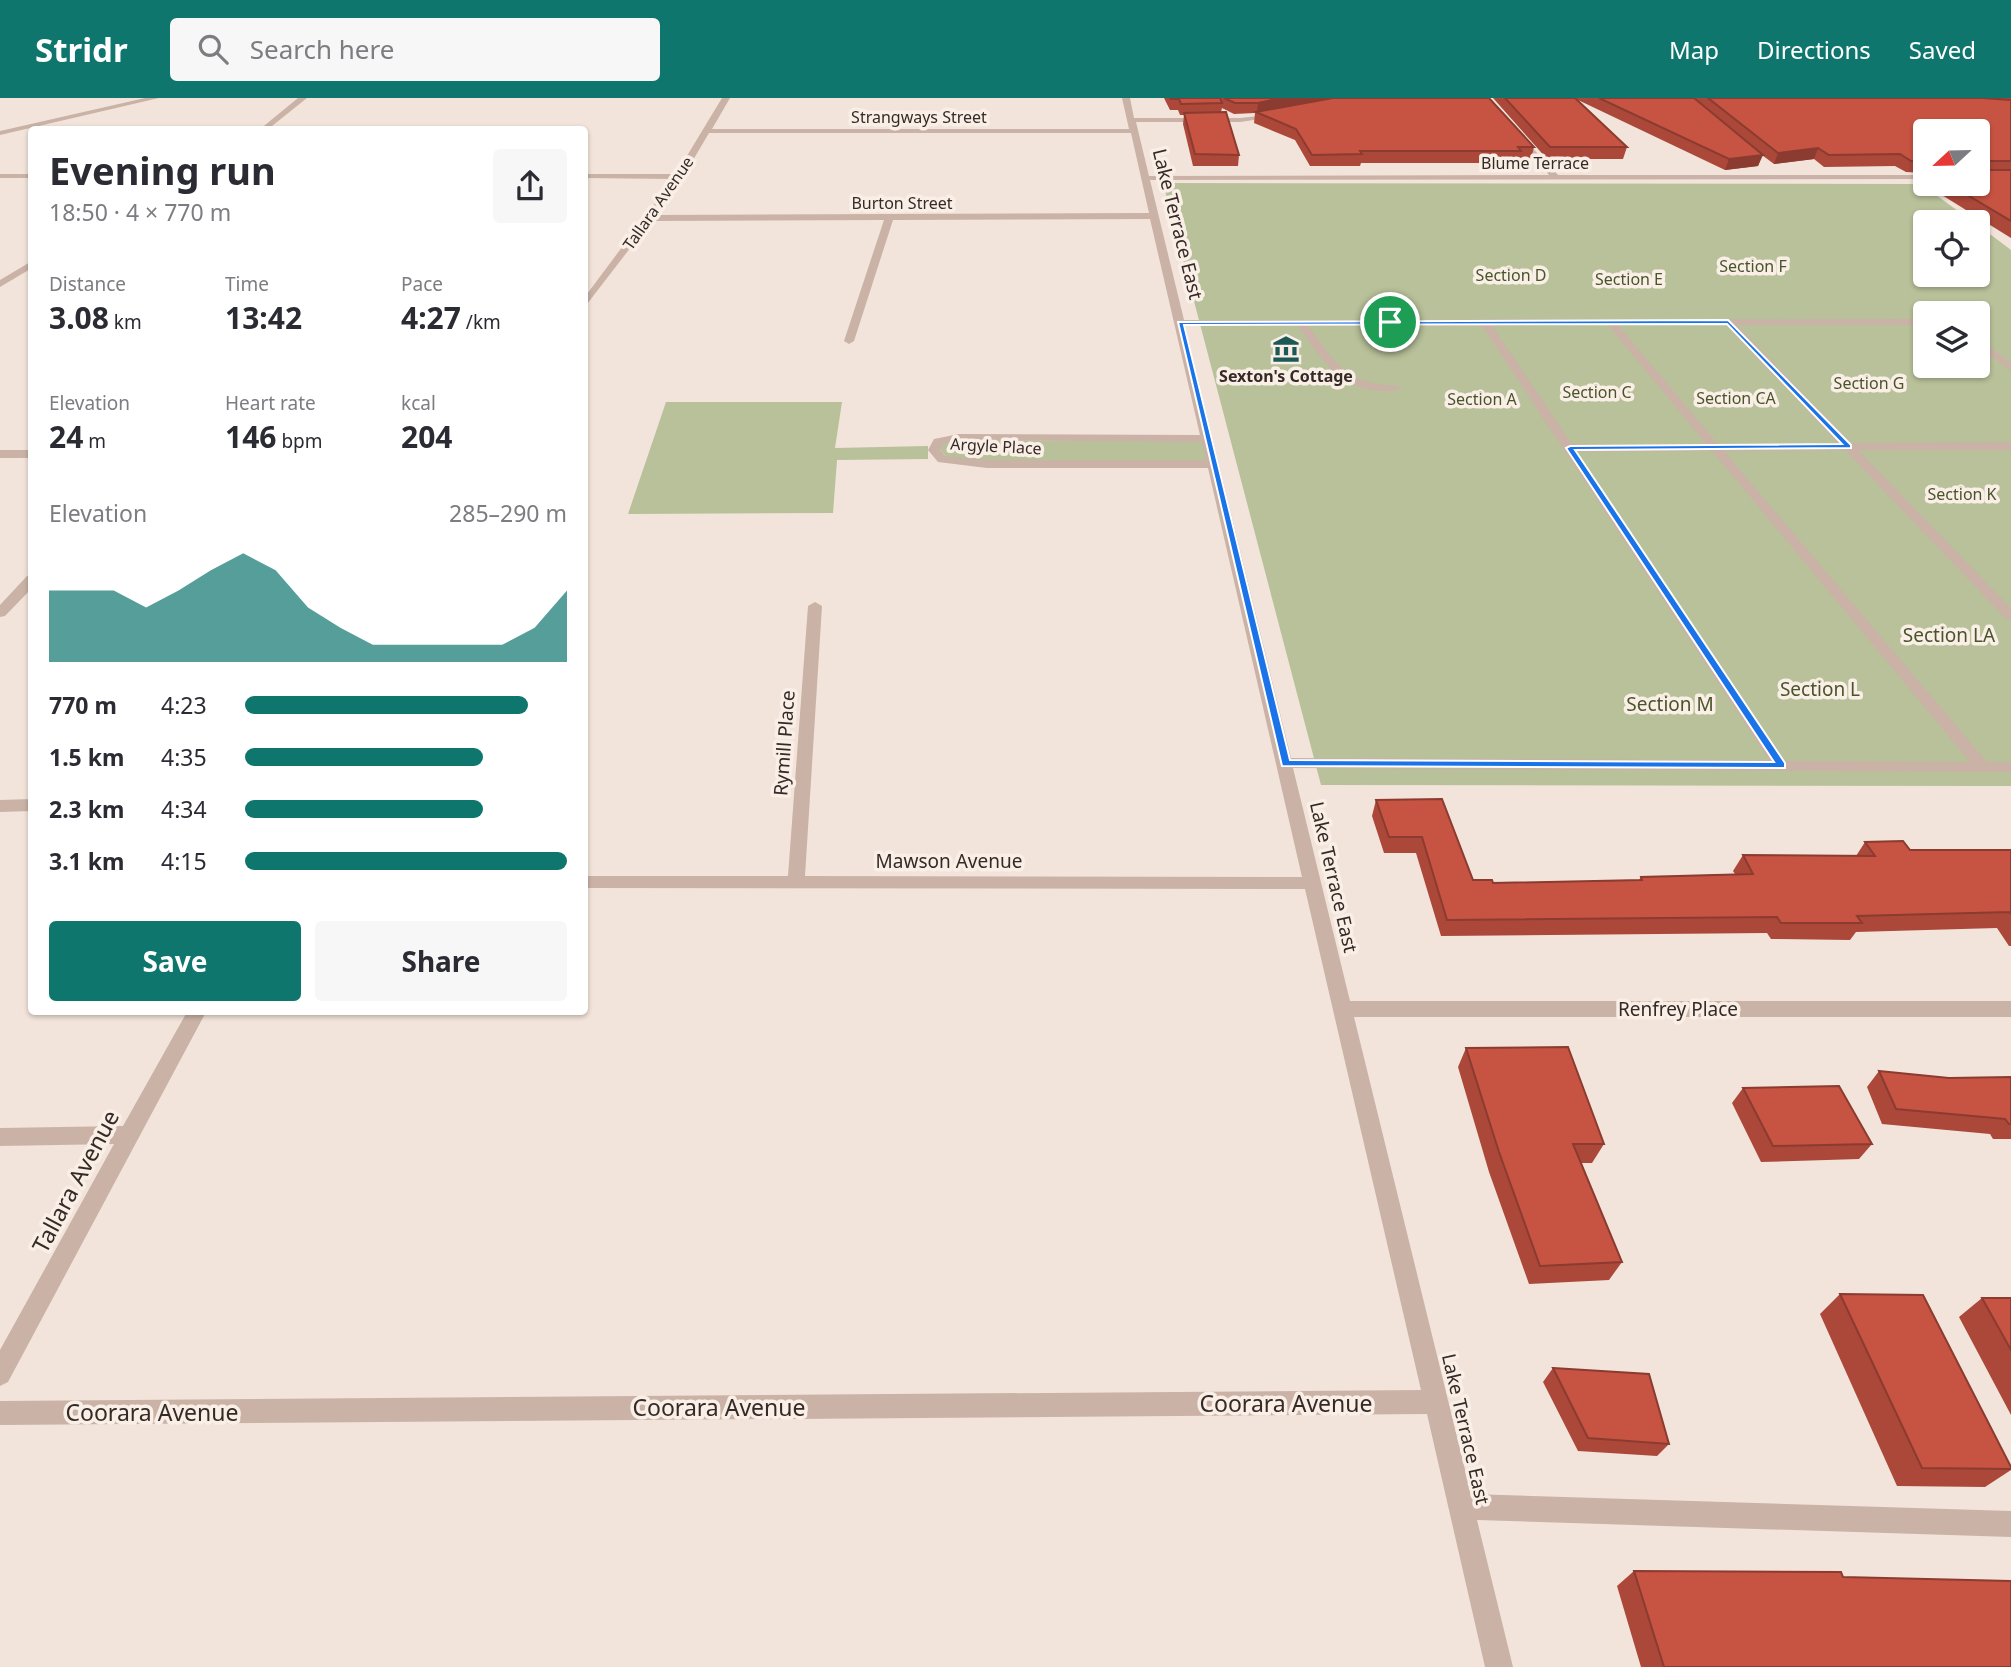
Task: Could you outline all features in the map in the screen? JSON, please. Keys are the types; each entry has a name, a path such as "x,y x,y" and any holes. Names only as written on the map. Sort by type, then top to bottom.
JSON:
{"street":[{"path":"31,126 155,98"},
{"path":"267,126 303,98"},
{"name":"Tallara Avenue","path":"588,300 679,177 726,98"},
{"name":"Lake Terrace East","path":"1126,98 1499,1667"},
{"name":"Strangways Street","path":"705,131 1132,126 1240,120 1285,114"},
{"path":"0,133 28,127"},
{"path":"1511,127 1555,177"},
{"path":"1771,168 1782,177"},
{"path":"0,176 28,176"},
{"path":"588,177 679,177"},
{"name":"Blume Terrace","path":"1146,178 1913,177"},
{"path":"849,341 890,216"},
{"name":"Burton Street","path":"649,218 1155,216"},
{"path":"0,284 28,266"},
{"path":"1610,322 1983,767"},
{"path":"1728,322 2011,616"},
{"path":"1181,323 1913,322"},
{"path":"1301,323 1339,372 1351,383 1376,388 1395,387"},
{"path":"1486,323 1781,766"},
{"path":"1990,351 2011,368"},
{"name":"Argyle Place","path":"1208,439 959,437 938,441 934,450 942,459 987,464 1214,464"},
{"path":"1570,448 2011,446"},
{"path":"0,454 28,454"},
{"path":"0,612 28,583"},
{"name":"Rymill Place","path":"796,882 815,606"},
{"path":"1286,763 2011,767"},
{"path":"0,806 28,805"},
{"name":"Mawson Avenue","path":"588,882 1314,883"},
{"name":"Renfrey Place","path":"1344,1009 2011,1009"},
{"name":"Tallara Avenue","path":"0,1374 194,1015"},
{"path":"0,1138 129,1135"},
{"name":"Coorara Avenue","path":"0,1413 1438,1402"},
{"path":"1462,1507 2011,1524"}],"green space":[{"path":"1163,183 1913,184 1913,196 1937,196 1957,210 1913,210 1913,287 1990,287 1990,234 2011,250 2011,786 1321,785"},
{"path":"666,402 842,402 835,448 928,446 928,459 837,460 833,513 628,514"},
{"path":"960,440 1203,441 1210,461 985,461 947,457 939,449 943,443"}],"building":[{"path":"1170,98 1220,98 1222,103 1181,104 1179,99"},
{"path":"1224,98 1281,98 1258,103 1235,103"},
{"path":"1333,98 1489,98 1534,147 1518,147 1521,151 1360,151 1362,154 1312,155 1296,129 1256,112"},
{"path":"1505,98 1575,98 1627,147 1550,147"},
{"path":"1599,98 1694,98 1763,155 1729,159"},
{"path":"1708,98 2011,100 2011,161 1990,161 1990,119 1913,119 1913,161 1900,154 1829,155 1818,148 1778,153"},
{"path":"1226,112 1239,155 1195,154 1184,113"},
{"path":"1990,170 2011,170 2011,221 1969,196 1990,196"},
{"path":"1442,799 1473,880 1492,880 1493,883 1642,880 1641,877 1753,874 1743,855 1875,856 1865,842 1903,841 1910,850 2011,850 2011,914 1857,916 1862,923 1781,923 1777,917 1447,920 1422,837 1389,837 1376,800"},
{"path":"1568,1047 1604,1144 1573,1144 1622,1262 1540,1266 1499,1152 1466,1048"},
{"path":"1879,1071 1949,1078 2011,1077 2011,1124 2005,1119 1896,1109"},
{"path":"1839,1086 1872,1144 1773,1146 1743,1088"},
{"path":"1840,1294 1923,1295 2011,1469 1922,1468"},
{"path":"1982,1298 2011,1298 2011,1350"},
{"path":"1553,1368 1649,1374 1669,1444 1588,1438"},
{"path":"1634,1571 1841,1572 1843,1577 2011,1581 2011,1667 1664,1667"}],"place":[{"name":"Sexton's Cottage","path":"1286,349"}],"route":[{"path":"1390,322 1728,322 1848,447 1570,448 1781,766 1286,763 1181,323 1390,322"}],"park label":[{"name":"Section F","path":"1753,266"},
{"name":"Section D","path":"1511,275"},
{"name":"Section E","path":"1629,279"},
{"name":"Section G","path":"1869,383"},
{"name":"Section C","path":"1597,392"},
{"name":"Section CA","path":"1736,398"},
{"name":"Section A","path":"1482,399"},
{"name":"Section K","path":"1962,494"},
{"name":"Section LA","path":"1949,635"},
{"name":"Section L","path":"1820,689"},
{"name":"Section M","path":"1670,704"}]}
